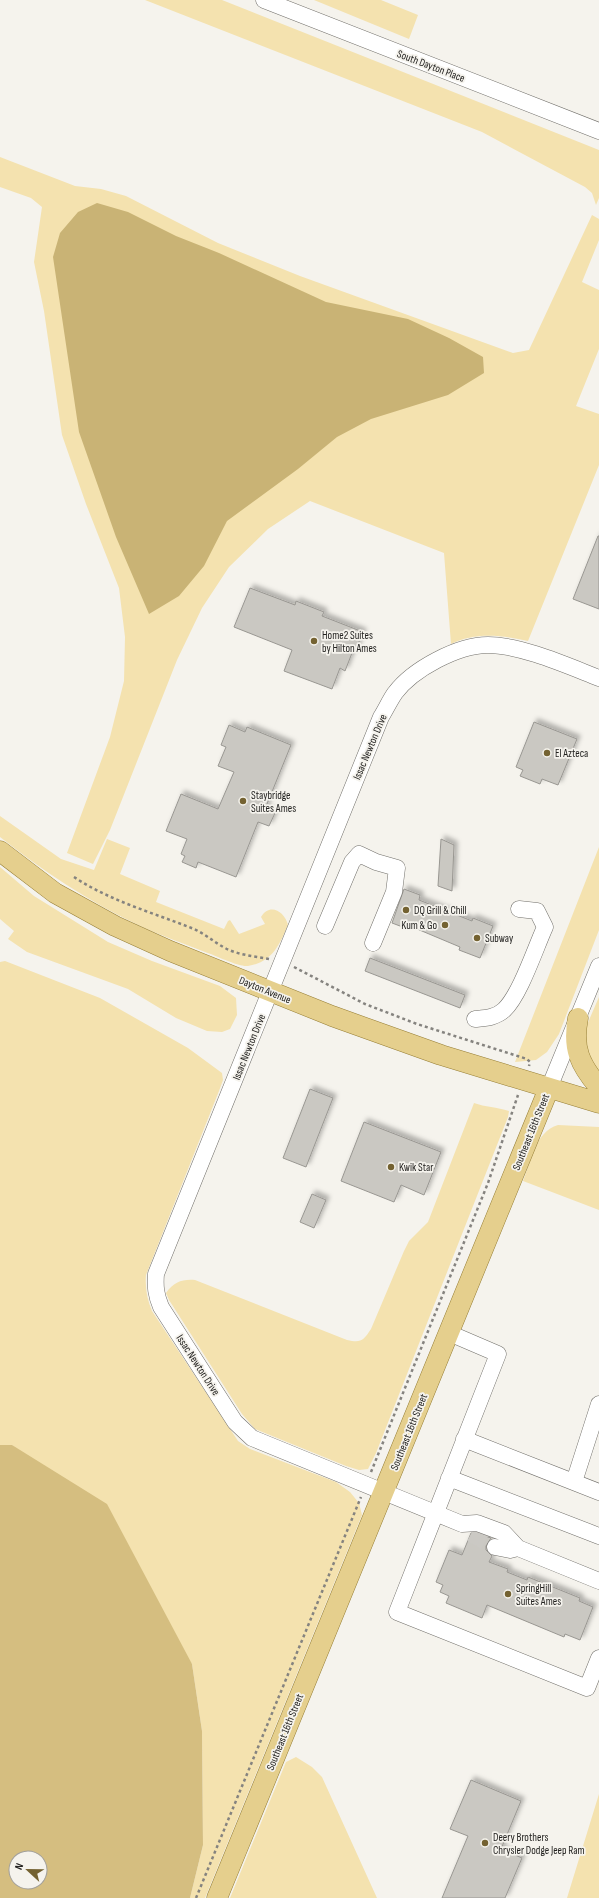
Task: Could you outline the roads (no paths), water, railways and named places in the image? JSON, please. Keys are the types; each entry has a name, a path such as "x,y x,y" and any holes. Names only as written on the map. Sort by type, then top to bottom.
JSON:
{"main road":[{"name":"Dayton Avenue","path":"0,850 55,893 114,926 332,1016 441,1055 599,1103"},
{"path":"578,1018 576,1045 579,1057 584,1068 599,1087"},
{"name":"Southeast 16th Street","path":"217,1898 549,1088"}],"street":[{"name":"South Dayton Place","path":"264,0 599,131"},
{"name":"Issac Newton Drive","path":"518,1548 504,1533 477,1523 466,1529 436,1513 268,1446 242,1431 169,1319 156,1294 156,1274 381,717 396,692 406,682 428,666 447,656 466,649 488,645 510,648 546,658 599,678"},
{"path":"325,926 352,862 359,854 376,862 397,868 394,892 373,943"},
{"path":"475,1019 490,1018 504,1010 516,994 544,927 537,911 519,909"},
{"name":"Southeast 16th Street","path":"549,1088 599,966"},
{"path":"449,1333 498,1354 397,1612 587,1688 599,1658"},
{"path":"574,1482 599,1404"},
{"path":"464,1439 599,1492"},
{"path":"449,1478 599,1536"},
{"path":"495,1546 510,1550 518,1548 599,1581"}],"tunnel":[{"path":"471,1534 495,1547"}],"place":[{"name":"Home2 Suites by Hilton Ames","path":"314,641"},
{"name":"El Azteca","path":"547,753"},
{"name":"Staybridge Suites Ames","path":"243,801"},
{"name":"DQ Grill & Chill","path":"406,910"},
{"name":"Kum & Go","path":"445,925"},
{"name":"Subway","path":"477,938"},
{"name":"Kwik Star","path":"391,1167"},
{"name":"SpringHill Suites Ames","path":"508,1594"},
{"name":"Deery Brothers Chrysler Dodge Jeep Ram","path":"485,1843"}]}
